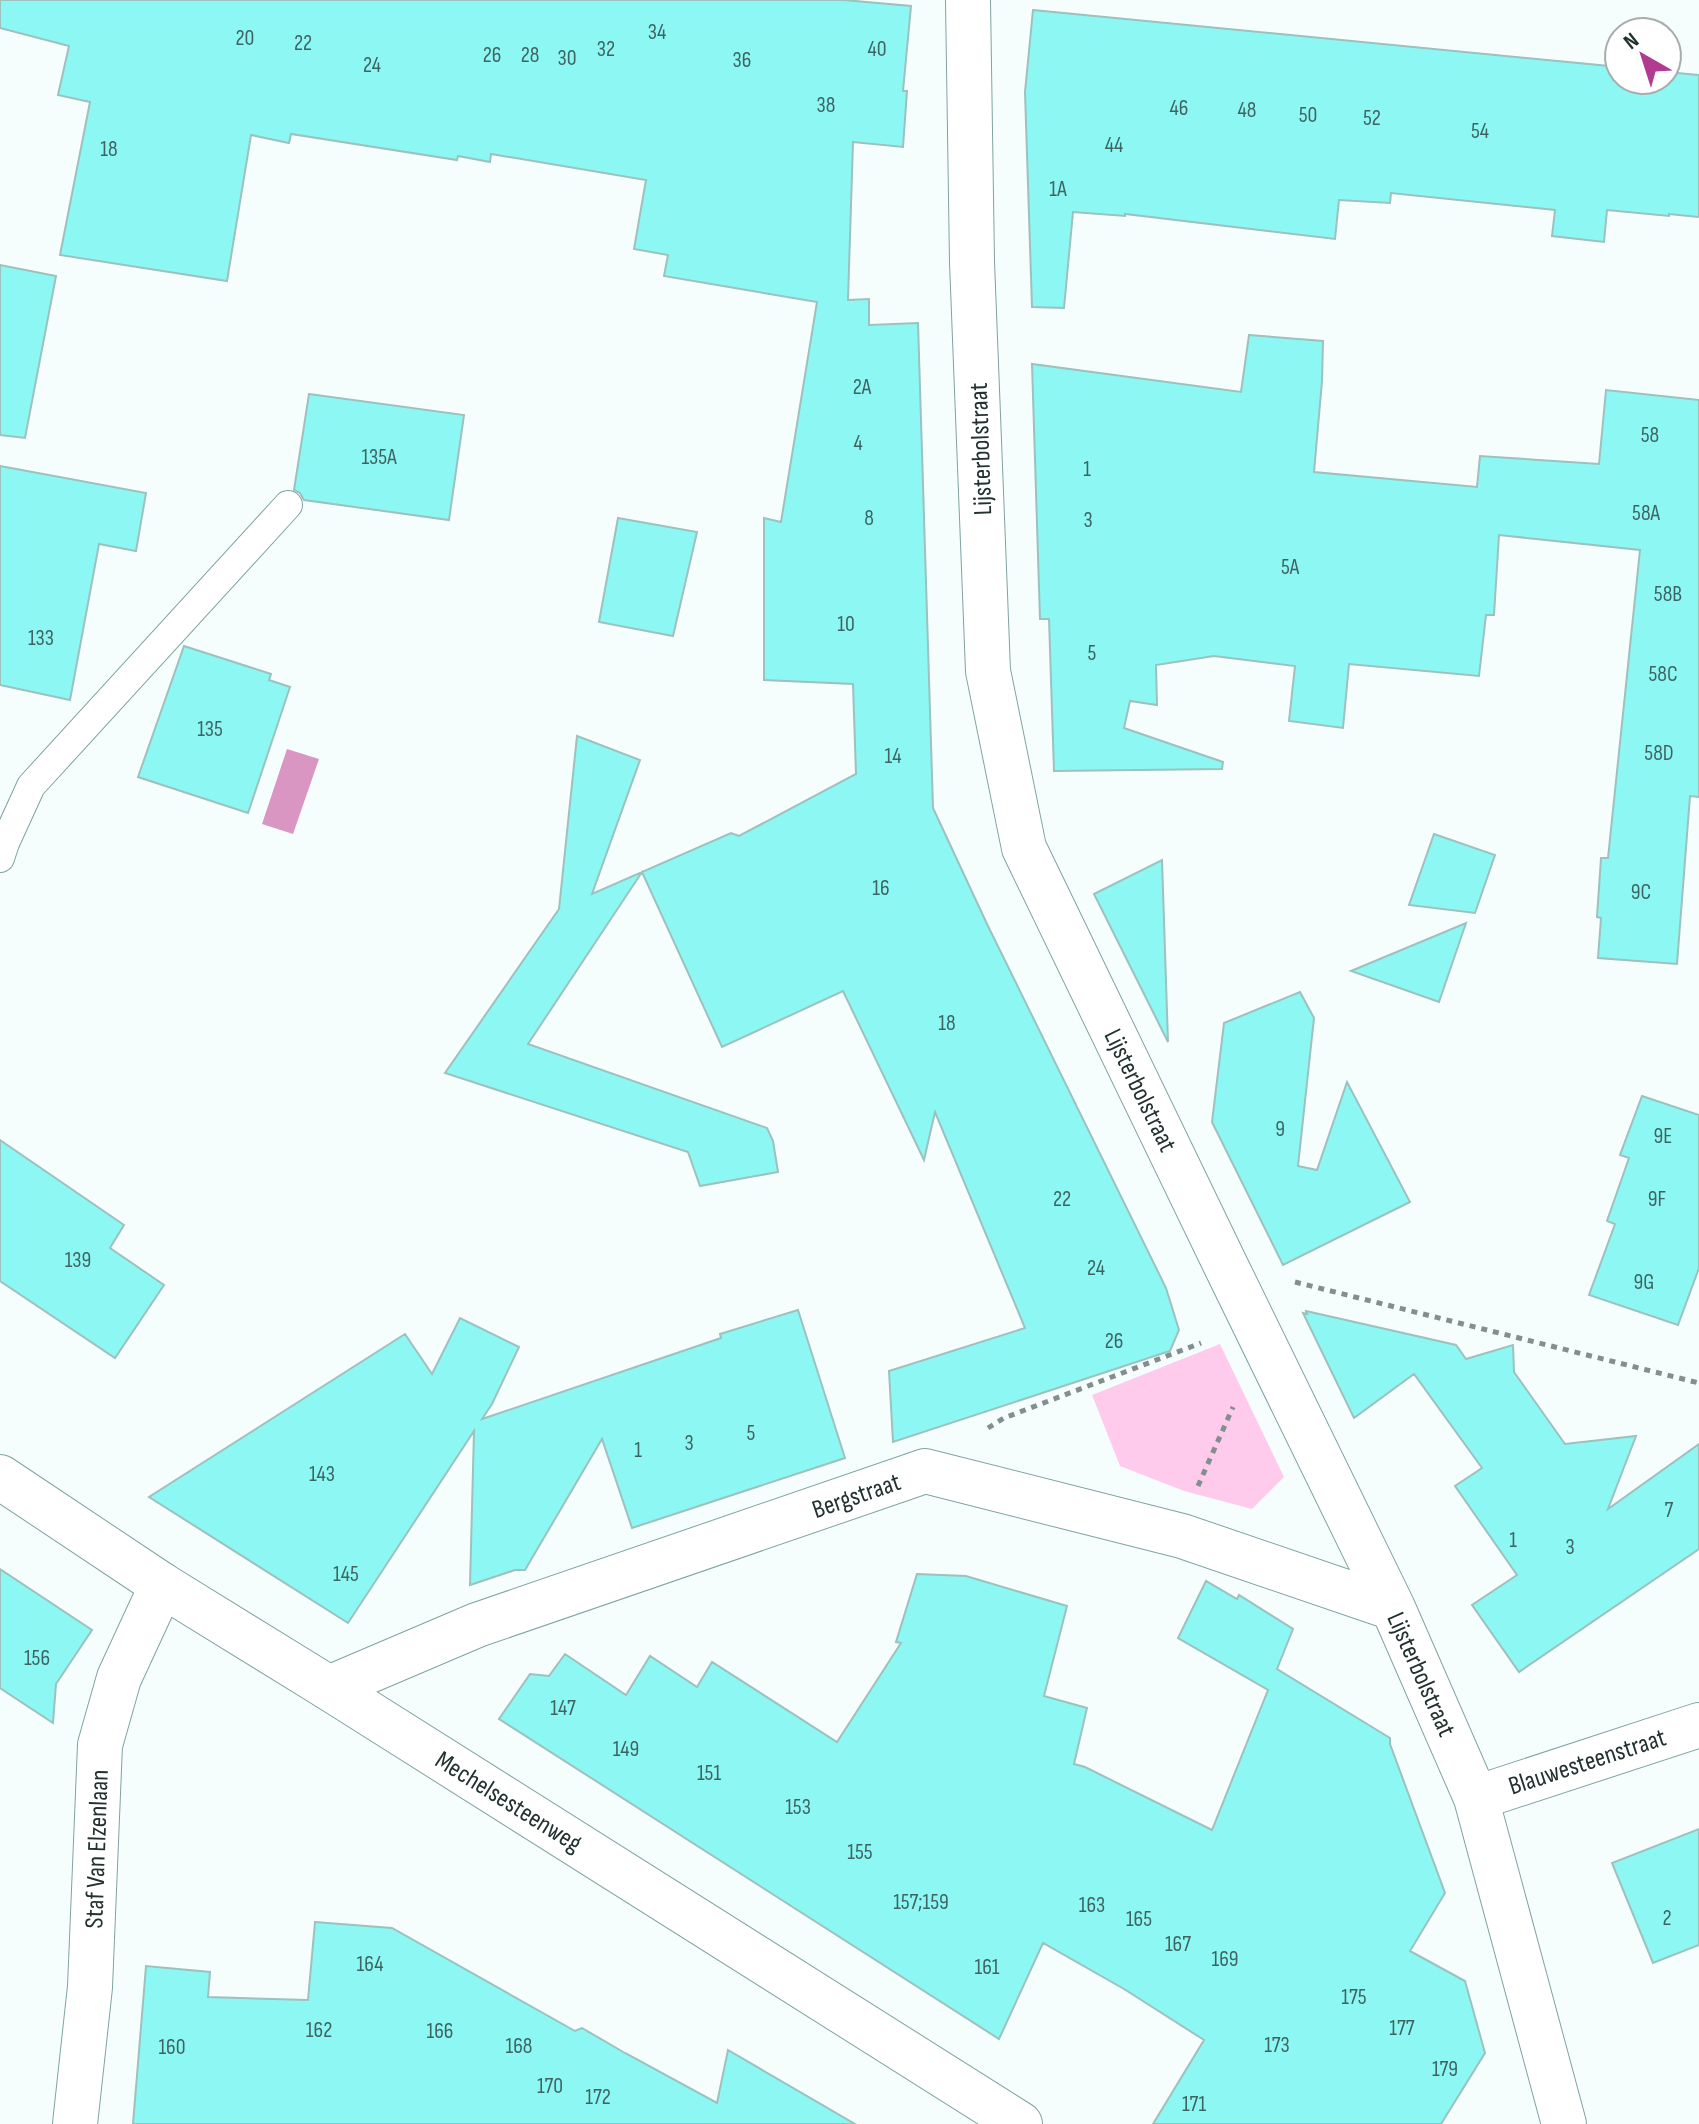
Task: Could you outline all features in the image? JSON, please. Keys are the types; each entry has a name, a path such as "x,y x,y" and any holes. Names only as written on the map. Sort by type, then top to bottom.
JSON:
{"street":[{"name":"Lijsterbolstraat","path":"968,0 972,262 988,671 1024,848 1393,1608 1476,1798 1564,2124"},
{"name":"Bergstraat","path":"329,1688 477,1625 925,1471 1182,1536 1393,1608"},
{"name":"Mechelsesteenweg","path":"0,1477 162,1585 1020,2124"},
{"name":"Staf Van Elzenlaan","path":"75,2124 90,1987 100,1745 119,1678 162,1585"},
{"name":"Blauwesteenstraat","path":"1476,1798 1699,1725"}],"lane":[{"path":"0,858 31,786 288,505"}],"path":[{"path":"1225,1264 1699,1383"},
{"path":"925,1471 1004,1418 1206,1342 1208,1348"},
{"path":"1182,1536 1195,1494 1235,1403"}],"shaded area":[{"path":"287,749 319,759 293,834 262,824"},
{"path":"1220,1344 1284,1477 1252,1509 1184,1491 1120,1466 1092,1395"}],"building":[{"path":"0,0 844,0 911,6 903,91 907,91 903,147 853,142 848,300 869,299 869,325 918,323 933,808 1166,1288 1179,1330 1170,1351 893,1442 889,1371 1025,1328 935,1112 924,1160 843,991 722,1047 642,872 731,833 739,836 856,774 853,684 764,680 764,518 781,522 817,302 664,276 668,255 634,249 646,180 491,154 490,162 458,156 457,160 291,134 289,143 251,135 227,281 60,255 90,102 58,95 69,46 0,28"},
{"path":"1033,10 1603,65 1603,96 1683,96 1683,74 1699,75 1699,217 1607,210 1604,242 1552,236 1555,210 1391,193 1390,203 1339,200 1335,239 1125,214 1073,212 1064,308 1032,307 1025,92"},
{"path":"0,265 56,276 25,438 0,435"},
{"path":"1249,335 1323,341 1314,472 1477,487 1480,456 1599,464 1606,390 1699,400 1699,797 1690,796 1677,964 1598,958 1601,858 1608,858 1640,550 1499,535 1494,615 1486,615 1479,676 1349,664 1343,728 1289,721 1295,666 1214,656 1156,665 1157,705 1130,701 1124,728 1223,762 1222,769 1054,771 1049,619 1040,619 1032,364 1241,392"},
{"path":"309,394 464,415 449,520 304,500 294,490"},
{"path":"0,466 146,493 136,551 99,544 70,700 0,685"},
{"path":"618,518 697,532 673,636 599,622"},
{"path":"184,646 271,674 269,680 290,687 248,813 138,777"},
{"path":"577,736 640,760 592,894 642,872 528,1044 767,1128 773,1141 778,1172 700,1186 688,1152 445,1073 559,909"},
{"path":"1434,834 1495,855 1475,913 1409,905"},
{"path":"1162,860 1168,1042 1094,894"},
{"path":"1466,923 1439,1002 1351,971"},
{"path":"1300,992 1314,1018 1298,1166 1317,1170 1347,1082 1410,1202 1283,1265 1212,1122 1224,1023"},
{"path":"1642,1096 1699,1115 1699,1268 1678,1325 1589,1295 1615,1224 1607,1221 1629,1158 1620,1155"},
{"path":"0,1140 124,1225 110,1248 164,1285 115,1358 0,1281"},
{"path":"798,1310 845,1458 632,1528 602,1439 525,1570 515,1570 470,1585 474,1431 348,1623 149,1497 405,1334 432,1374 460,1318 519,1347 482,1419 721,1338 720,1334"},
{"path":"1306,1311 1456,1345 1466,1359 1513,1345 1514,1372 1565,1444 1636,1436 1608,1509 1699,1444 1699,1549 1519,1672 1472,1605 1517,1575 1455,1486 1482,1468 1414,1374 1354,1418 1303,1313 1307,1314"},
{"path":"0,1569 92,1630 56,1684 53,1723 0,1688"},
{"path":"917,1574 966,1576 1067,1606 1044,1696 1087,1708 1074,1764 1212,1830 1268,1690 1178,1638 1206,1581 1237,1599 1239,1595 1293,1629 1277,1669 1390,1738 1445,1893 1410,1951 1465,1981 1485,2053 1441,2124 1153,2124 1204,2040 1124,1989 1043,1943 999,2039 499,1719 530,1674 549,1676 565,1654 626,1695 650,1656 697,1687 712,1662 837,1742 901,1643 896,1642"},
{"path":"1699,1829 1699,1945 1653,1963 1612,1863"},
{"path":"315,1922 392,1928 575,2031 582,2028 717,2103 728,2050 855,2124 133,2124 146,1966 210,1972 208,1997 308,2000"}]}
